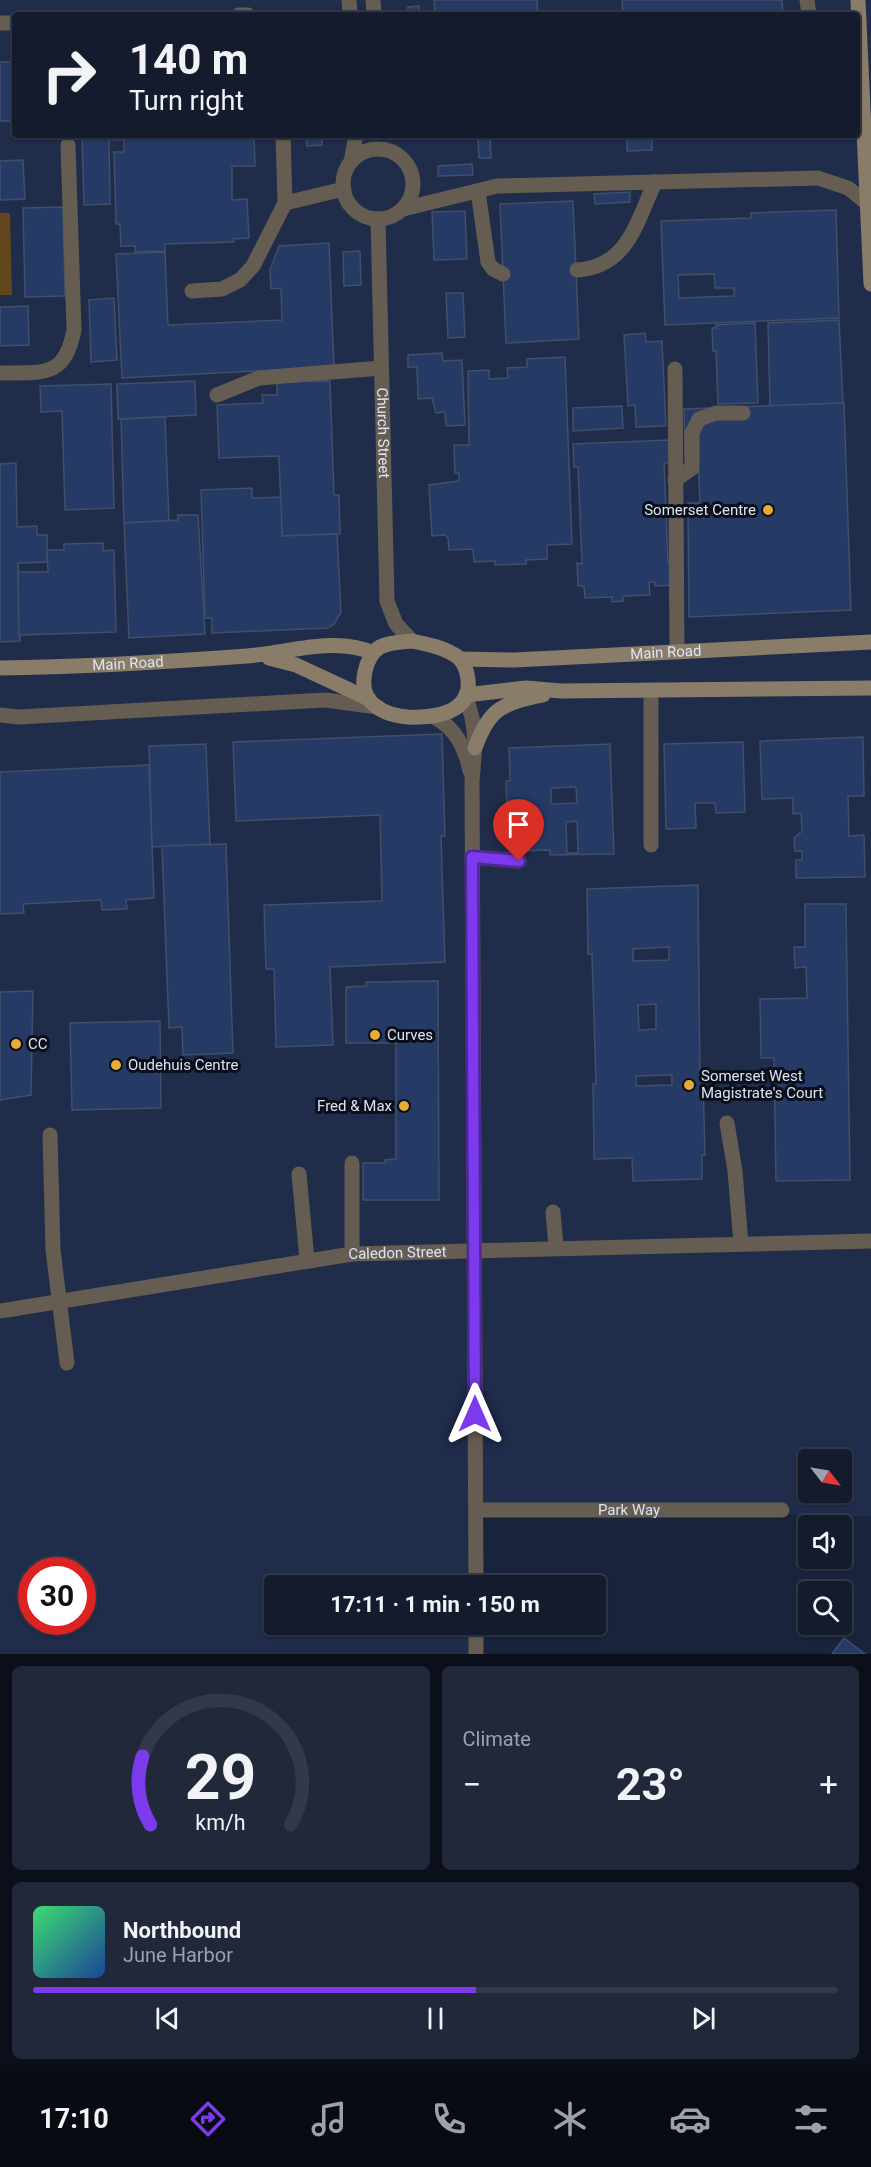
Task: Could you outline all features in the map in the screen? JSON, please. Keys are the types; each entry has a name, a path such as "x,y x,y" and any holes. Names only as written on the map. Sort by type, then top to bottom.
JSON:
{"main road":[{"path":"860,81 871,284"},
{"path":"412,641 446,651 460,659 467,671 465,696 452,711 434,717 401,717 373,703 365,675 373,653 388,645 412,641"},
{"name":"Main Road","path":"460,659 514,660 871,642"},
{"name":"Main Road","path":"0,668 254,656 335,645 351,645 373,653"},
{"name":"Main Road","path":"254,656 296,665 373,703"},
{"path":"465,696 526,688 561,691 871,688"},
{"path":"475,748 486,721 500,709 525,698 561,691"}],"street":[{"path":"192,291 222,289 247,274 285,203 283,138"},
{"path":"355,138 351,162 344,175 344,189 352,208 364,216 378,219 392,216 404,208 498,186 818,177 848,188 868,204"},
{"path":"351,162 369,150 388,143 402,157 413,175 413,190 404,208"},
{"path":"0,373 50,370 60,365 71,350 74,330 68,145"},
{"path":"577,270 598,267 617,255 630,236 656,182"},
{"path":"285,203 344,189"},
{"path":"478,190 488,262 493,269 503,274"},
{"name":"Church Street","path":"378,219 387,601 396,624 412,641"},
{"path":"217,394 259,378 381,368"},
{"path":"675,369 677,651"},
{"path":"675,480 692,468 692,433 699,419 716,413 743,413"},
{"path":"651,690 651,845"},
{"path":"465,696 473,716 475,748 472,780 472,857 476,1575"},
{"path":"0,715 19,717 325,700 373,703"},
{"path":"434,717 447,723 456,733 467,756 472,780"},
{"path":"472,857 519,861"},
{"path":"727,1123 735,1171 741,1244"},
{"path":"50,1135 53,1250 67,1363"},
{"path":"352,1163 352,1254"},
{"path":"299,1174 307,1260"},
{"path":"553,1212 556,1247"},
{"name":"Caledon Street","path":"0,1311 352,1254 556,1247 871,1241"},
{"name":"Park Way","path":"476,1510 782,1510"},
{"path":"476,1635 476,1654"}],"shaded area":[{"path":"0,0 871,0 871,1516 798,1516 768,1509 477,1511 476,1575 264,1575 264,1635 477,1635 477,1654 0,1654"},
{"path":"0,213 10,213 12,295 0,295"}],"building":[{"path":"434,0 537,0 538,12 435,12"},
{"path":"622,0 782,0 783,12 623,12"},
{"path":"419,6 419,12 408,12 408,7"},
{"path":"0,62 12,62 12,121 0,121"},
{"path":"82,138 254,138 255,166 232,166 232,200 247,199 249,238 234,239 234,242 165,244 165,251 135,252 135,246 121,246 120,224 116,224 114,152 124,152 124,140 109,140 110,204 84,205"},
{"path":"306,138 322,138 322,145 307,146"},
{"path":"490,138 491,158 479,158 478,139 459,139"},
{"path":"627,138 652,138 652,150 627,151"},
{"path":"23,160 25,199 0,200 0,161"},
{"path":"472,164 473,175 438,176 438,166"},
{"path":"630,192 630,202 595,204 594,194"},
{"path":"573,201 579,339 506,343 500,204"},
{"path":"63,207 65,296 25,297 23,208"},
{"path":"836,210 839,318 665,325 661,221 751,218 751,213","holes":["714,274 715,288 734,288 734,296 679,298 678,275"]},
{"path":"465,211 467,259 434,260 432,212"},
{"path":"329,243 334,367 122,378 116,254 165,252 168,325 282,320 281,288 271,289 270,270 279,246"},
{"path":"360,251 361,285 344,286 343,252"},
{"path":"446,293 463,293 465,337 448,338"},
{"path":"114,298 117,360 91,362 89,300"},
{"path":"28,306 29,345 0,346 0,307"},
{"path":"839,320 843,403 770,406 768,323"},
{"path":"755,323 758,403 718,404 716,351 713,351 712,328 716,328 716,325"},
{"path":"645,333 646,342 662,341 666,426 636,427 635,405 628,406 624,335"},
{"path":"442,353 443,361 462,360 465,425 446,426 445,412 436,413 432,398 418,399 417,367 408,367 408,355"},
{"path":"565,357 572,544 547,545 547,559 526,560 526,564 495,565 495,561 474,562 473,549 449,550 448,538 445,535 432,536 429,485 459,481 459,473 455,473 454,445 469,445 468,371 489,370 489,379 508,378 507,368 527,367 527,359"},
{"path":"195,381 196,415 118,419 117,384"},
{"path":"330,381 334,495 339,495 340,534 282,536 279,456 219,458 217,405 263,403 262,395 277,395 277,382"},
{"path":"111,384 114,508 65,510 62,411 41,412 40,386"},
{"name":"Somerset Centre","path":"844,403 851,610 689,617 688,503 700,503 698,457 685,458 684,409"},
{"path":"622,406 623,428 573,431 573,408"},
{"path":"165,417 169,521 124,523 121,419"},
{"path":"669,440 670,463 664,463 668,563 674,563 675,585 655,586 655,582 649,582 650,595 623,596 623,601 612,602 612,597 585,598 584,586 578,586 577,563 582,564 578,467 574,467 573,444"},
{"path":"16,463 17,527 37,526 37,535 47,535 47,562 18,563 20,641 0,642 0,464"},
{"path":"252,488 252,498 281,497 282,536 337,534 341,612 334,624 328,628 212,633 212,618 205,618 201,490"},
{"path":"178,515 198,515 205,634 129,638 124,523 178,520"},
{"path":"103,543 103,551 114,550 116,632 19,635 18,572 48,572 47,550 64,550 64,544"},
{"path":"442,734 445,836 441,836 445,962 330,967 333,1045 276,1047 274,969 266,969 264,905 382,901 380,815 236,821 233,742"},
{"path":"863,737 864,796 848,796 849,836 864,835 865,877 796,878 796,860 802,860 802,851 795,851 794,838 802,831 801,813 793,814 793,798 762,799 760,741"},
{"path":"743,742 745,812 716,813 715,803 695,803 696,828 666,829 664,744"},
{"path":"206,744 210,844 152,847 149,746"},
{"path":"610,744 614,854 550,855 550,850 513,851 513,840 508,840 506,781 510,781 509,748","holes":["576,787 577,803 551,804 551,788","577,821 578,853 567,853 566,822"]},
{"path":"149,765 154,898 126,900 127,909 102,910 101,900 23,904 24,913 0,914 0,772"},
{"path":"226,844 233,1053 183,1055 182,1027 169,1028 162,846"},
{"path":"698,885 700,1080 703,1080 705,1155 702,1155 702,1179 633,1181 632,1158 594,1159 593,1084 596,1084 592,954 588,954 587,889","holes":["669,947 669,960 633,961 633,949","656,1004 656,1029 639,1030 638,1005","672,1075 672,1085 636,1086 636,1076"]},
{"path":"805,904 846,904 850,1180 776,1181 774,1058 761,1058 760,999 807,998 806,967 795,968 794,947 805,947"},
{"path":"438,981 439,1200 363,1200 363,1163 385,1163 385,1160 396,1159 396,1043 346,1043 346,987 366,986 366,982"},
{"name":"CC","path":"33,991 31,1095 0,1100 0,992"},
{"name":"Oudehuis Centre","path":"160,1021 161,1108 72,1110 70,1023"},
{"path":"844,1638 865,1654 832,1654"}],"place":[{"name":"Somerset Centre","path":"768,510"},
{"name":"Curves","path":"375,1035"},
{"name":"CC","path":"16,1044"},
{"name":"Oudehuis Centre","path":"116,1065"},
{"name":"Somerset West Magistrate's Court","path":"689,1085"},
{"name":"Fred & Max","path":"404,1106"}],"route":[{"path":"475,1414 472,857 519,861"}]}
